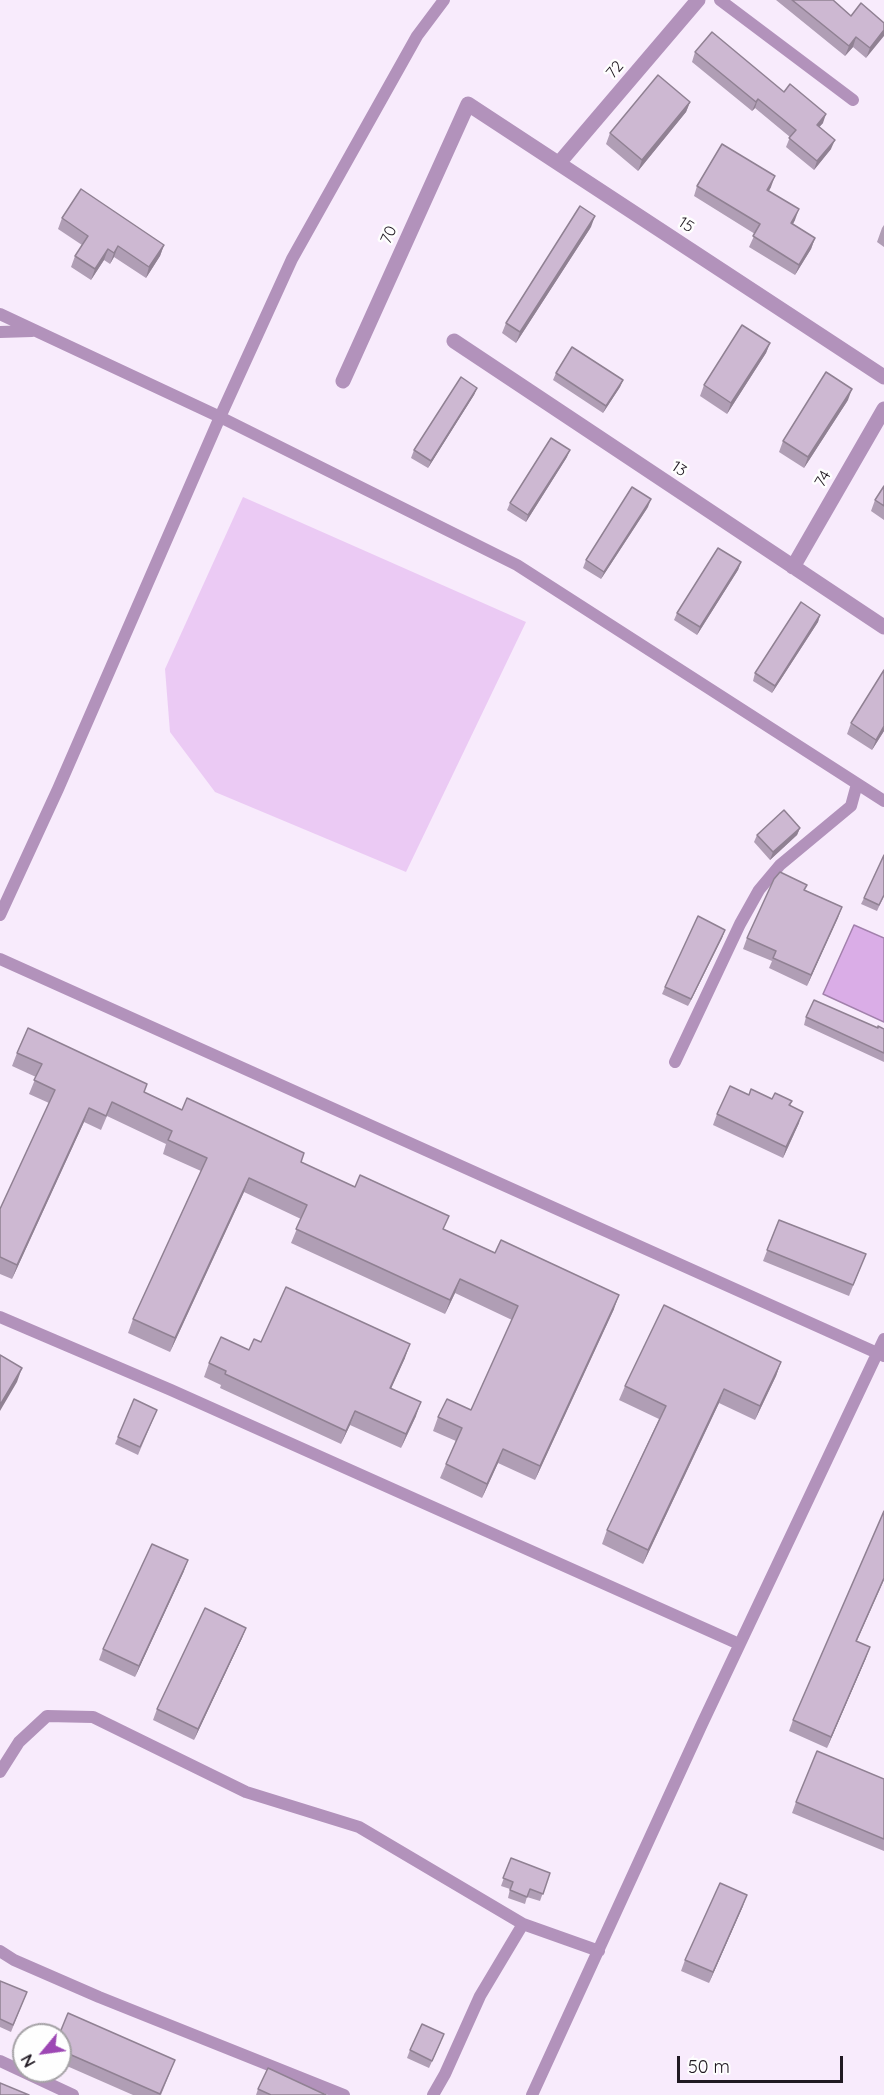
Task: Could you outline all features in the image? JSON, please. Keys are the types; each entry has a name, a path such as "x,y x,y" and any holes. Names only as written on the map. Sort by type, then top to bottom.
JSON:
{"street":[{"name":"72","path":"559,163 698,0"},
{"name":"15","path":"468,104 884,377"},
{"name":"70","path":"343,381 468,104"},
{"name":"13","path":"454,341 884,627"},
{"name":"74","path":"793,567 884,410"}],"lane":[{"path":"0,915 292,259 417,36 444,0"},
{"path":"720,0 853,100"},
{"path":"0,314 220,417 517,565 884,801"},
{"path":"0,332 38,332"},
{"path":"675,1062 740,924 759,890 780,866 851,806 857,784"},
{"path":"0,958 881,1355"},
{"path":"0,1317 171,1390 739,1644"},
{"path":"532,2095 739,1644 881,1355 884,1339"},
{"path":"0,1772 19,1742 47,1716 93,1718 246,1792 359,1827 523,1924 599,1952"},
{"path":"434,2095 446,2074 480,1996 523,1924"},
{"path":"0,1951 14,1960 99,1997 344,2095"},
{"path":"0,2061 73,2095"}],"shaded area":[{"path":"243,497 526,622 406,872 215,792 170,732 165,669"},
{"path":"854,925 884,938 884,1022 823,994"}],"building":[{"path":"792,0 833,0 851,16 861,3 884,23 884,30 870,48 856,37 849,46"},
{"path":"712,32 784,92 790,84 826,114 817,125 835,140 817,161 789,138 796,130 758,99 756,102 695,52"},
{"path":"658,75 690,102 642,160 610,133"},
{"path":"722,144 775,176 767,190 799,209 791,223 815,238 799,265 753,236 760,224 697,186"},
{"path":"81,189 164,245 149,267 118,246 114,253 108,249 95,269 75,256 88,236 62,218"},
{"path":"580,206 595,216 520,332 506,323"},
{"path":"742,325 770,343 731,403 704,385"},
{"path":"572,347 623,380 606,406 556,373"},
{"path":"826,372 852,389 808,457 783,441"},
{"path":"461,377 477,388 431,461 414,450"},
{"path":"551,438 570,450 528,515 510,503"},
{"path":"884,486 884,506 875,500"},
{"path":"632,487 651,499 604,572 586,560"},
{"path":"718,548 741,562 700,627 677,613"},
{"path":"801,602 820,615 775,686 755,673"},
{"path":"884,670 884,726 876,740 851,723"},
{"path":"784,810 800,828 773,852 757,835"},
{"path":"884,855 884,895 879,905 864,898"},
{"path":"780,872 807,885 804,890 842,907 811,975 773,958 776,951 747,938 774,879"},
{"path":"698,916 725,930 691,999 665,987"},
{"path":"814,1000 884,1029 884,1053 806,1017"},
{"path":"28,1028 147,1084 144,1092 182,1110 187,1098 304,1153 301,1162 355,1187 360,1175 449,1216 443,1229 495,1253 501,1240 619,1295 540,1466 503,1449 487,1484 446,1464 462,1428 438,1417 447,1399 471,1410 518,1306 460,1279 450,1300 296,1229 307,1205 249,1178 175,1338 133,1319 207,1158 168,1140 172,1131 112,1102 106,1116 89,1108 17,1265 0,1257 0,1209 55,1090 34,1080 42,1064 17,1053"},
{"path":"730,1086 749,1095 751,1089 772,1099 775,1093 792,1101 789,1105 803,1112 786,1147 717,1114"},
{"path":"779,1220 866,1254 853,1285 767,1250"},
{"path":"286,1287 410,1344 390,1388 421,1402 406,1434 355,1411 346,1431 225,1374 226,1371 209,1363 221,1337 249,1350 254,1339 261,1342"},
{"path":"664,1305 781,1362 760,1406 724,1389 648,1550 607,1530 666,1406 625,1386"},
{"path":"0,1355 22,1368 0,1405"},
{"path":"134,1399 157,1410 140,1447 118,1437"},
{"path":"884,1511 884,1578 856,1641 870,1647 831,1737 793,1720"},
{"path":"152,1544 188,1560 139,1666 103,1649"},
{"path":"205,1608 246,1628 198,1729 157,1709"},
{"path":"817,1751 884,1779 884,1839 796,1802"},
{"path":"511,1858 550,1873 543,1894 530,1889 527,1897 510,1890 513,1882 503,1878"},
{"path":"720,1883 747,1895 713,1972 685,1960"},
{"path":"0,1981 27,1992 14,2023 12,2025 0,2019"},
{"path":"68,2013 175,2060 160,2094 72,2055 72,2023 64,2023"},
{"path":"422,2024 444,2034 432,2061 410,2050"},
{"path":"268,2068 326,2095 271,2095 258,2089"},
{"path":"0,2083 29,2095 0,2095"}]}
